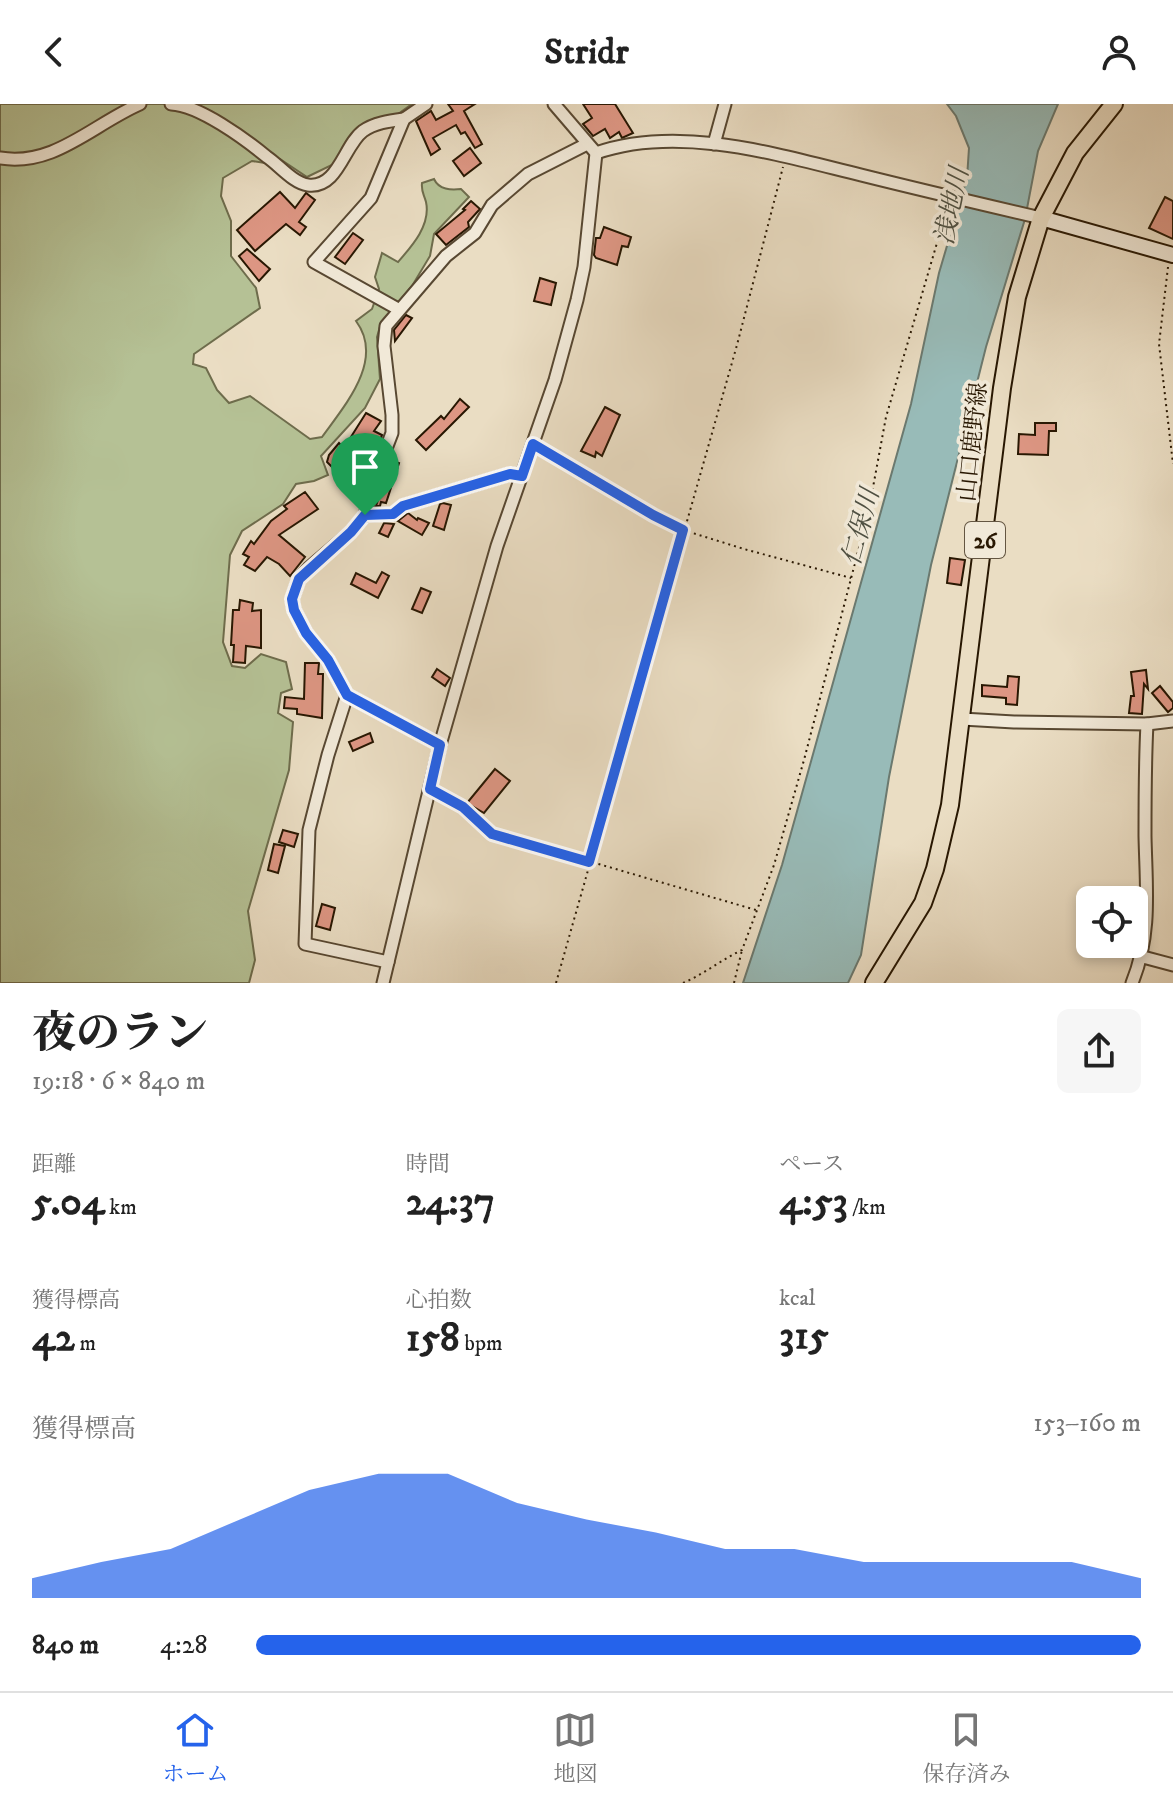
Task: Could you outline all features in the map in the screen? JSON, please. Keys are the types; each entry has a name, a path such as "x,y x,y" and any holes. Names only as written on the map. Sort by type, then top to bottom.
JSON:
{"main road":[{"name":"山口鹿野線","path":"874,983 923,903 935,869 950,805 1010,326 1035,217 1075,153 1114,104"}],"street":[{"path":"0,158 29,160 60,149 117,114 140,104"},
{"path":"171,104 181,104 207,117 265,155 296,180 309,185 319,183 339,168 351,143 361,133 380,123 404,119 426,104"},
{"path":"383,983 440,745 497,546 533,444 577,300 584,267 591,148 554,104"},
{"path":"714,144 725,104"},
{"path":"398,309 314,262 371,198 404,119"},
{"path":"440,745 347,695 328,660 306,633 292,599 299,579 351,532 365,515 392,433 384,346 386,326 446,256 475,233 492,205 528,174 591,148 654,143 714,144 786,157 953,197 1172,254"},
{"path":"365,515 393,514 403,506 510,474 522,476"},
{"path":"347,695 309,830 305,944 388,962"},
{"path":"962,719 1147,724 1173,721"},
{"path":"1147,724 1144,790 1148,886"},
{"path":"1132,983 1143,958"},
{"path":"1147,958 1173,965"}],"lane":[{"path":"430,789 463,807 484,829"}],"path":[{"path":"556,983 737,345 786,157"},
{"path":"734,983 742,950 774,865 852,578 886,417 939,236"},
{"path":"1172,254 1159,344 1173,464"},
{"path":"533,444 683,530 852,578"},
{"path":"484,829 492,834 757,911"},
{"path":"683,983 742,950"}],"green space":[{"path":"0,104 412,104 398,114 377,119 336,163 307,177 280,159 265,163 252,161 223,178 221,196 231,221 231,256 256,288 260,308 194,354 193,364 206,368 217,390 229,403 250,396 310,439 322,437 358,382 366,351 364,336 356,321 372,309 379,289 375,277 382,253 398,262 423,227 427,211 422,183 434,179 442,187 461,189 469,197 434,234 430,256 412,286 381,323 377,337 380,379 365,408 321,456 328,475 296,484 283,504 242,531 230,555 223,642 232,666 245,668 261,654 286,662 292,689 281,693 278,713 293,722 289,770 248,911 255,960 249,983 0,983"}],"water":[{"path":"947,104 1058,104 1038,151 1025,219 986,347 931,565 889,777 861,955 848,983 743,983 782,865 911,404 939,273 967,178 969,148 956,116"}],"building":[{"path":"448,104 475,104 464,111 482,144 475,148 465,132 461,134 456,125 433,138 440,149 431,155 416,121 431,111 436,120 453,111"},
{"path":"583,104 615,104 633,133 622,138 619,132 610,138 605,129 593,136 583,124 592,118"},
{"path":"470,148 481,163 464,176 453,161"},
{"path":"280,192 295,208 306,193 315,200 299,222 306,227 300,235 286,224 255,251 237,230"},
{"path":"1165,197 1173,201 1173,239 1149,228"},
{"path":"471,201 480,209 468,222 469,227 446,245 436,234 465,210"},
{"path":"604,227 631,237 628,247 622,246 617,265 594,255 596,238 600,238"},
{"path":"353,233 363,240 345,264 335,257"},
{"path":"247,249 270,269 259,281 239,256"},
{"path":"540,278 556,283 551,305 534,301"},
{"path":"406,315 412,318 395,341 394,330"},
{"path":"460,399 469,407 426,450 416,440 441,416 444,419"},
{"path":"605,407 620,415 602,456 596,452 595,457 581,451"},
{"path":"366,413 381,421 374,431 382,435 366,479 358,484 352,480 349,484 338,478 340,475 327,462 339,443 344,448"},
{"path":"1035,423 1056,423 1056,431 1049,431 1048,455 1018,454 1019,434 1035,435"},
{"path":"391,460 399,463 386,503 376,506"},
{"path":"305,492 318,509 279,535 305,557 290,576 267,557 255,571 244,565 249,557 243,554 251,541 254,544 271,521 287,509 284,506"},
{"path":"443,503 451,505 444,530 433,526"},
{"path":"408,513 417,520 429,523 422,535 398,521"},
{"path":"384,523 394,524 388,537 379,533"},
{"path":"950,558 965,560 961,585 947,583"},
{"path":"382,572 389,576 378,598 351,584 356,573 376,583"},
{"path":"421,588 431,592 422,613 412,609"},
{"path":"240,600 253,603 252,611 261,610 261,648 246,646 245,663 233,662 234,645 231,645 233,610 239,610"},
{"path":"305,663 319,663 318,674 323,674 322,718 297,714 297,709 284,708 285,697 304,699"},
{"path":"437,669 450,678 445,686 432,677"},
{"path":"1146,670 1148,689 1144,684 1142,714 1129,713 1131,696 1134,696 1131,672"},
{"path":"1008,676 1019,677 1017,705 1006,704 1006,698 982,696 982,685 1007,687"},
{"path":"1160,686 1173,702 1173,708 1168,712 1152,693"},
{"path":"370,733 373,742 353,751 349,742"},
{"path":"495,769 510,781 484,813 467,803"},
{"path":"283,830 298,834 294,847 279,842"},
{"path":"274,844 285,846 278,873 268,870"},
{"path":"322,904 335,908 330,930 316,926"}],"route":[{"path":"533,444 683,530 589,862 492,834 463,807 430,789 440,745 347,695 328,660 306,633 292,599 299,579 351,532 365,515 393,514 403,506 510,474 522,476 533,444"}],"water label":[{"name":"浅地川","path":"951,206"},
{"name":"仁保川","path":"860,527"}]}
